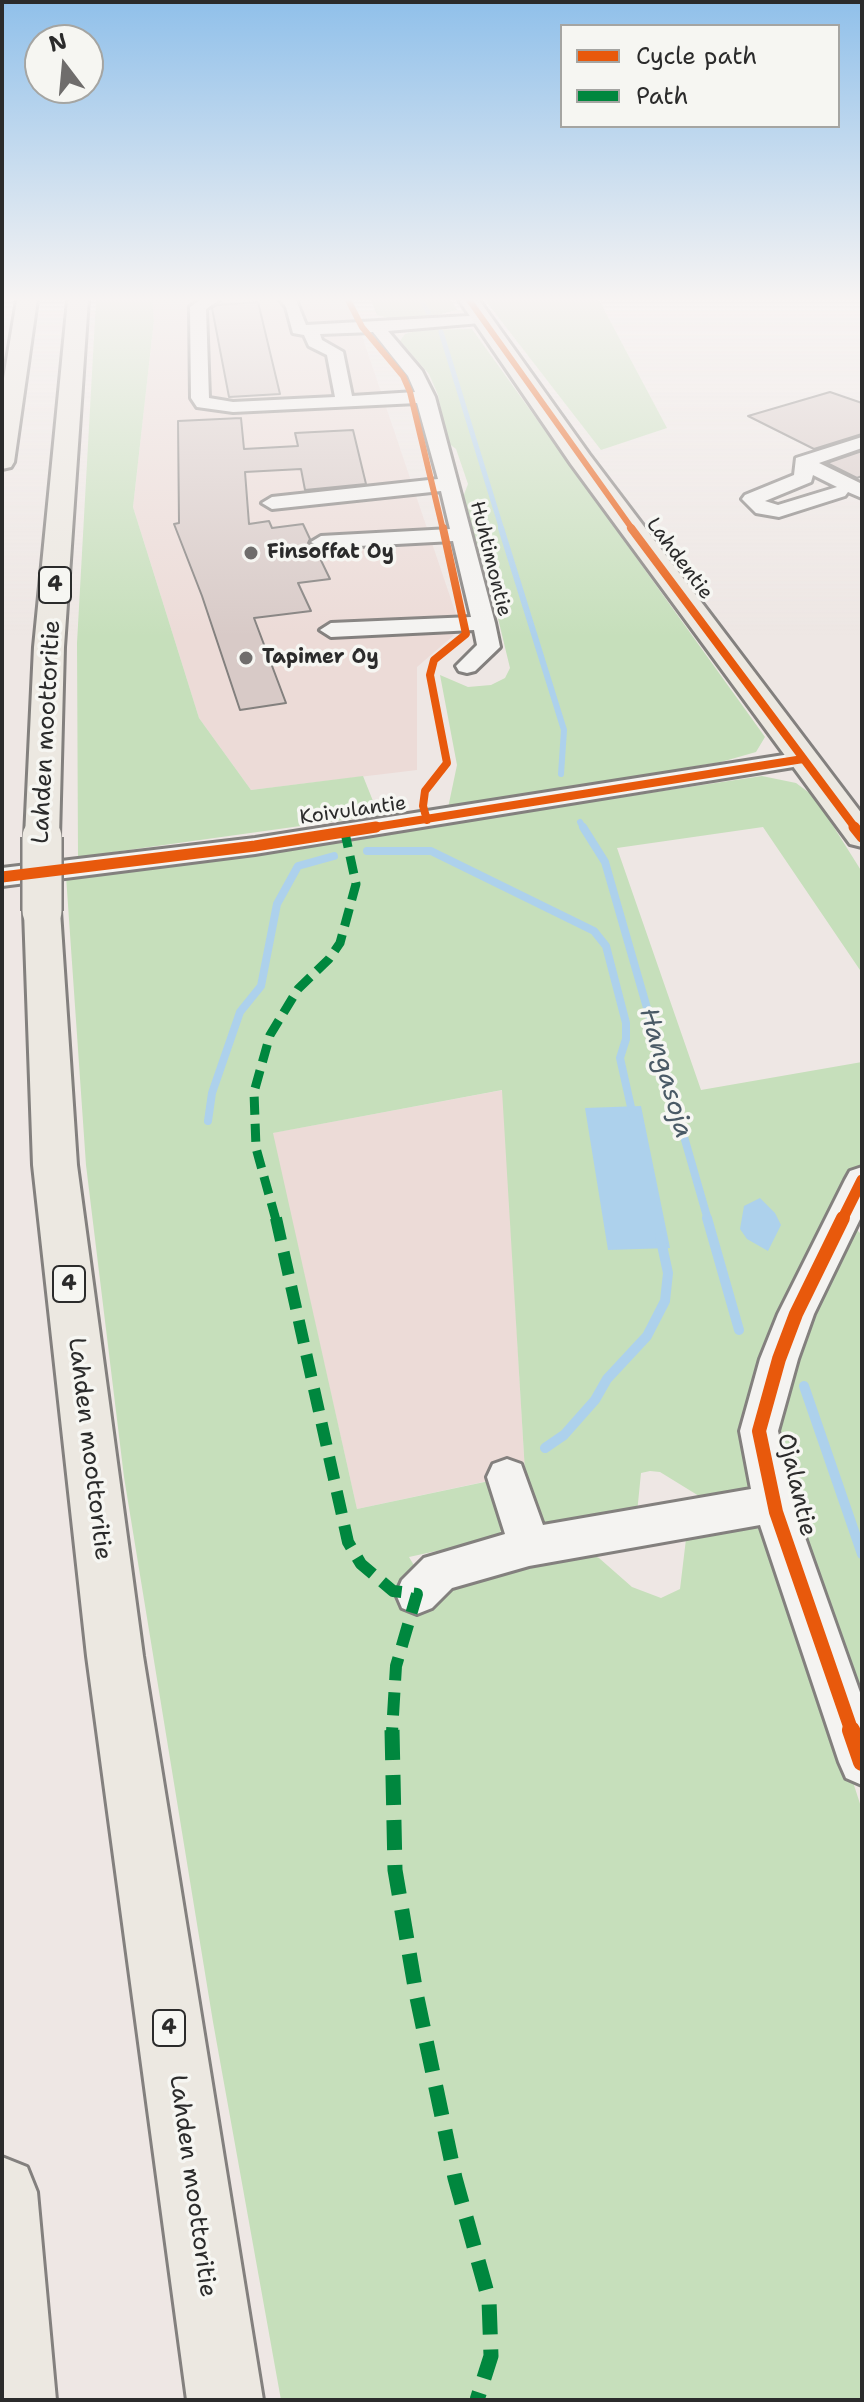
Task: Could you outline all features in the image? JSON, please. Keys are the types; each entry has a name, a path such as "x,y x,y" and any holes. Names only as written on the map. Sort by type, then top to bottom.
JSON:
{"main road":[{"path":"2,462 10,412"},
{"name":"Lahden moottoritie","path":"69,412 49,647 42,837 42,911 55,1165 115,1656 225,2400"},
{"name":"Lahdentie","path":"547,412 862,837"},
{"path":"2,2192 18,2400"}],"street":[{"path":"282,416 326,412"},
{"name":"Huhtimontie","path":"429,412 489,647 467,666"},
{"path":"803,462 862,442"},
{"path":"803,462 862,492"},
{"path":"803,462 804,478 752,499 763,509 779,511 838,492"},
{"path":"272,503 449,484"},
{"path":"321,542 461,535"},
{"path":"331,630 484,623"},
{"name":"Koivulantie","path":"2,877 255,846 803,759"},
{"name":"Ojalantie","path":"862,1180 796,1314 779,1359 759,1431 774,1504 862,1762"},
{"path":"507,1477 529,1547"},
{"path":"417,1594 439,1572 529,1547 774,1504"}],"shaded area":[{"path":"144,412 388,412 461,629 417,667 417,770 251,790 199,718 133,507"},
{"path":"503,1090 525,1473 357,1509 272,1133"}],"green space":[{"path":"90,412 144,412 133,507 199,718 251,790 363,776 373,801 402,799 407,801 408,808 401,812 78,857 77,643"},
{"path":"442,412 532,412 765,737 756,752 721,762 448,808 457,765 440,675 468,687 491,685 505,678 510,668 463,497 468,484 456,449 448,443"},
{"path":"572,412 659,412 667,428 601,450"},
{"path":"762,776 796,783 815,797 862,872 862,973 763,827 617,848 701,1090 862,1062 862,1160 751,1490 717,1502 699,1496 660,1472 650,1471 641,1473 637,1513 550,1527 540,1523 520,1475 525,1472 502,1090 273,1133 357,1509 494,1480 503,1528 496,1538 409,1557 428,1589 571,1545 599,1558 632,1587 661,1598 680,1589 686,1539 693,1528 762,1523 782,1561 862,1810 862,2400 281,2400 213,2022 124,1477 86,1165 66,876 356,837"},
{"path":"856,1229 862,1235 862,1716 788,1509 771,1433 813,1297"}],"water":[{"path":"641,1106 670,1248 608,1250 585,1108"},
{"path":"760,1198 775,1213 781,1225 768,1251 747,1239 740,1229 744,1206"}],"building":[{"path":"761,412 862,412 862,434 814,449 748,416"},
{"path":"241,418 244,449 298,446 295,433 353,430 366,484 305,490 301,469 245,472 249,524 269,521 272,528 303,524 310,539 308,543 315,548 330,579 298,583 311,611 254,618 286,703 240,710 174,524 179,523 178,421"},
{"path":"862,451 862,476 857,478 827,463"}],"waterway":[{"name":"Hangasoja","path":"466,412 502,530"},
{"name":"Hangasoja","path":"501,528 564,730 561,774"},
{"name":"Hangasoja","path":"580,822 584,829"},
{"name":"Hangasoja","path":"583,827 605,862 708,1220"},
{"path":"367,851 431,851 594,931 606,946 626,1023 626,1039 620,1058 633,1116"},
{"path":"208,1121 212,1093 240,1012 261,986 277,904 298,866 334,856"},
{"name":"Hangasoja","path":"707,1218 739,1330"},
{"path":"545,1448 564,1435 595,1400 607,1379 647,1336 665,1301 668,1273 660,1236"},
{"name":"Hangasoja","path":"804,1386 862,1554"}],"marked path":[{"path":"345,833 356,884 340,943 329,959 298,989 270,1035 254,1092 256,1148 274,1210 348,1542 361,1564 393,1591 417,1594 396,1666 391,1753 395,1870 416,1993 455,2178 489,2300 491,2356 477,2400"}],"cycle path":[{"path":"415,412 466,624 466,634 434,660 430,675 447,763 425,791 423,806 427,820"},
{"path":"547,412 862,837"},
{"path":"2,877 255,846 803,759"},
{"path":"862,1180 796,1314 779,1359 759,1431 776,1512 862,1762"}],"place":[{"name":"Finsoffat Oy","path":"251,553"},
{"name":"Tapimer Oy","path":"246,658"}]}
